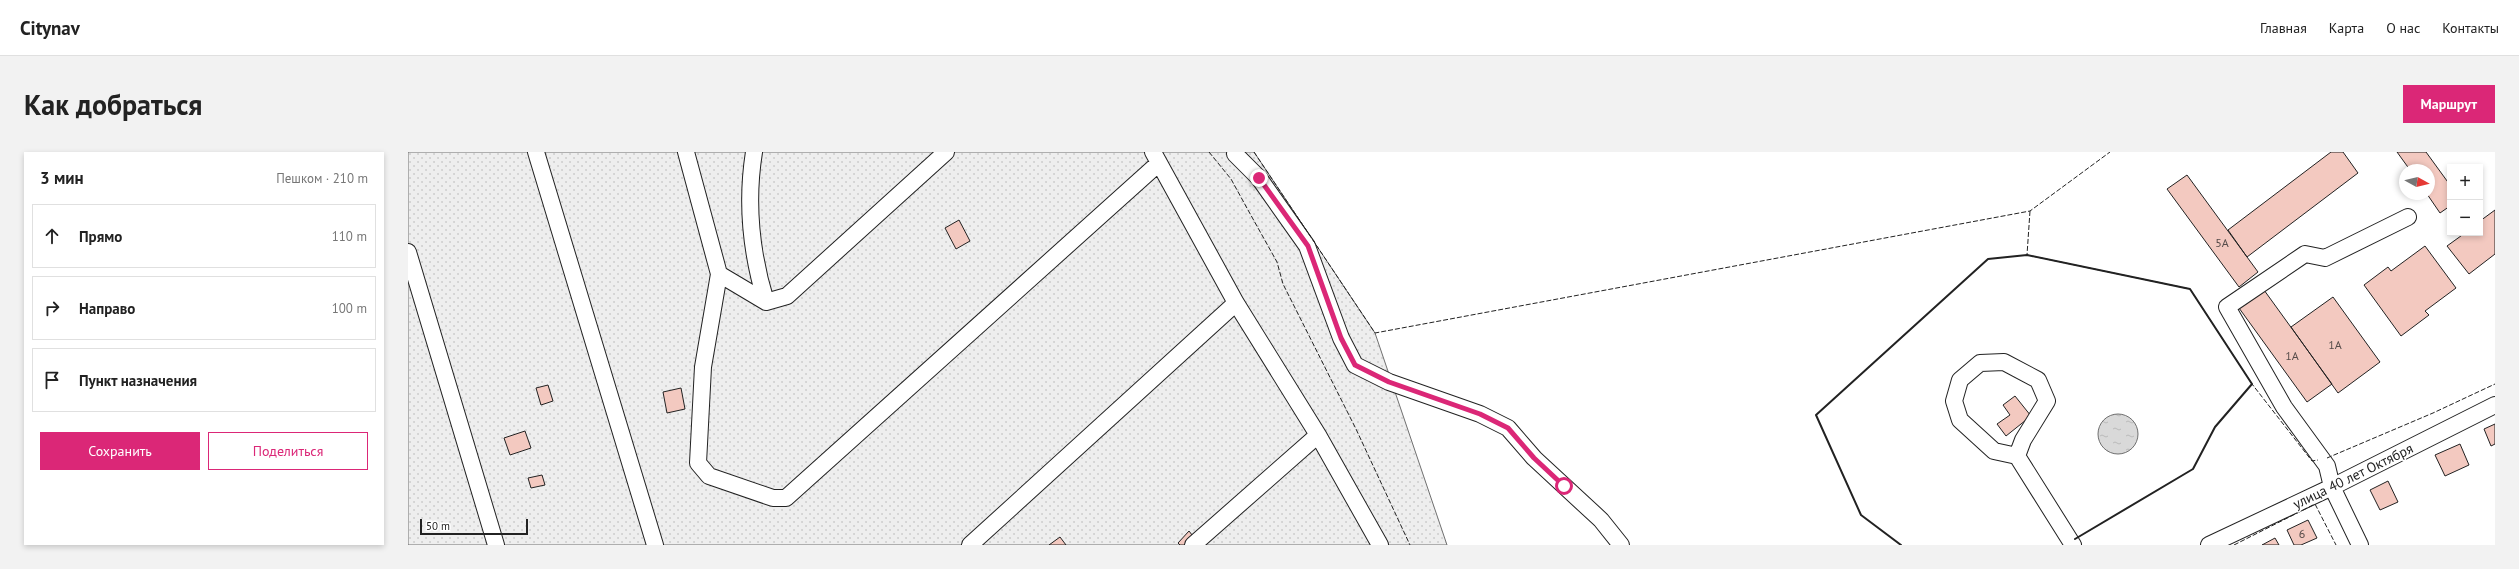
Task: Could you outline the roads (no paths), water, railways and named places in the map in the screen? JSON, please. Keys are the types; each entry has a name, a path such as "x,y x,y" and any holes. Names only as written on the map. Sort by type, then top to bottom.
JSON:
{"street":[{"path":"536,152 655,545"},
{"path":"686,152 719,274 703,367 698,463 709,476 773,498 786,498 1156,158 1236,303 1318,435 1380,545"},
{"path":"754,152 749,197 756,268 766,302"},
{"path":"719,274 766,302 787,296 946,152"},
{"path":"1235,154 1259,178 1308,246 1341,338 1355,365 1389,382 1480,414 1508,428 1534,458 1601,520 1621,545"},
{"path":"2360,545 2332,487 2327,466 2284,407 2228,307 2305,254 2325,258 2408,217"},
{"path":"408,252 496,545"},
{"path":"970,545 1236,303"},
{"path":"2016,456 2023,440 2047,401 2038,380 2004,362 1980,363 1960,380 1954,401 1960,420 1994,451 2016,456 2074,545"},
{"name":"улица 40 лет Октября","path":"2209,545 2332,487 2495,405"},
{"path":"1193,545 1318,435"}],"water":[{"path":"2118,414 2126,416 2132,420 2136,426 2138,434 2136,442 2132,448 2126,452 2118,454 2110,452 2104,448 2100,442 2098,434 2100,426 2104,420 2110,416"}]}
